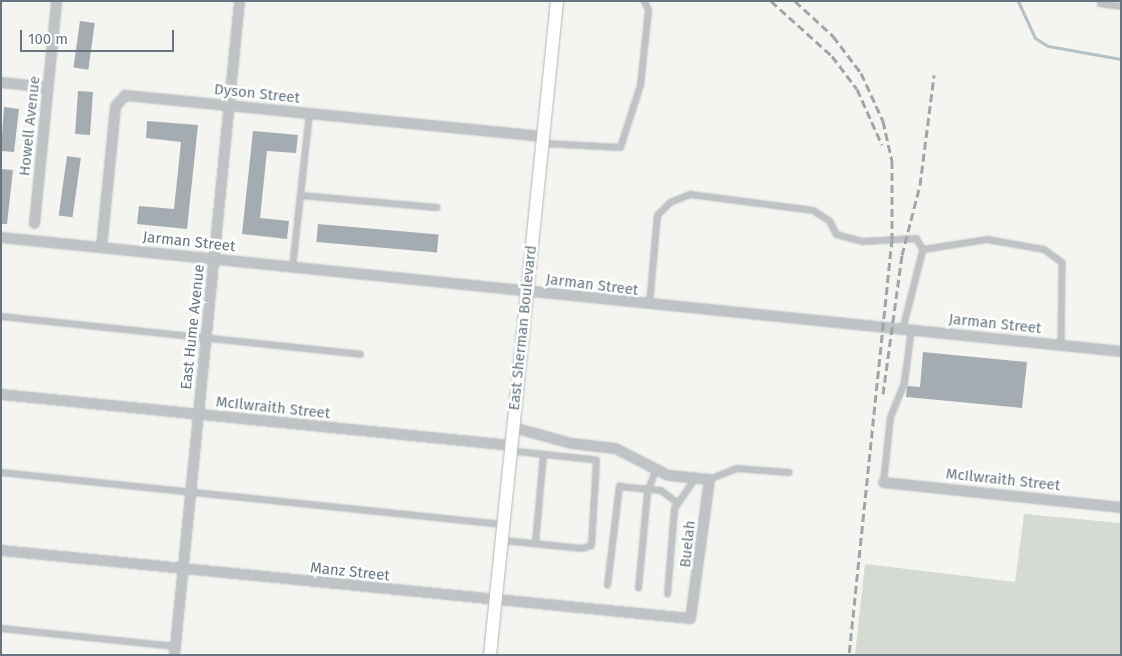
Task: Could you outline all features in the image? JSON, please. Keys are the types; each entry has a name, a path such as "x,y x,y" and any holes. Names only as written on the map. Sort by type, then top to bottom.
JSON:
{"main road":[{"name":"East Sherman Boulevard","path":"490,655 557,1"}],"street":[{"name":"Howell Avenue","path":"34,223 56,1"},
{"name":"East Hume Avenue","path":"174,651 239,1"},
{"path":"1,82 48,87"},
{"name":"Dyson Street","path":"101,247 117,101 129,95 543,139"},
{"name":"Jarman Street","path":"1,237 292,266 649,305 1121,351"},
{"name":"McIlwraith Street","path":"1,394 511,448"},
{"path":"513,427 571,443 615,448 655,470 709,479"},
{"name":"Buelah","path":"694,613 709,479"},
{"name":"McIlwraith Street","path":"883,482 1121,507"},
{"name":"Manz Street","path":"1,550 690,618 694,613"}],"lane":[{"path":"543,139 620,147 640,85 648,10 644,1"},
{"path":"1100,3 1121,6"},
{"path":"292,266 309,113"},
{"path":"300,194 436,207"},
{"path":"649,305 657,215 670,202 690,194 813,210 830,221 836,234 862,241 916,238 923,248 907,329 904,382 890,417 883,482"},
{"path":"923,248 987,239 1044,249 1062,262 1061,345"},
{"path":"1,316 360,354"},
{"path":"502,540 586,548 591,545 598,467 590,459 543,454 511,448"},
{"path":"535,543 543,454"},
{"path":"709,479 736,468 789,472"},
{"path":"638,588 649,487 655,470"},
{"path":"1,472 504,524"},
{"path":"667,594 678,503 695,478"},
{"path":"607,585 616,491 624,485 649,487 661,490 678,503"},
{"path":"1,628 174,651"}],"shaded area":[{"path":"1024,514 1121,523 1121,655 855,655 865,564 1015,582"}],"building":[{"path":"80,21 95,23 88,70 73,68"},
{"path":"78,91 93,92 90,135 75,134"},
{"path":"4,107 19,109 14,152 1,151"},
{"path":"147,121 198,125 187,229 137,224 139,206 174,209 181,142 146,138"},
{"path":"253,131 298,135 296,153 267,151 260,218 289,221 287,239 242,234"},
{"path":"67,156 81,158 73,217 59,215"},
{"path":"1,169 13,170 7,224 1,224"},
{"path":"318,224 439,235 437,252 316,242"},
{"path":"923,352 1027,362 1022,408 906,397 907,386 920,387"}],"waterway":[{"path":"1018,1 1035,38 1048,46 1121,59"}],"railway":[{"path":"771,1 832,56 857,89 882,145"},
{"path":"795,1 833,36 861,73 883,121 892,161 892,239 849,655"},
{"path":"883,394 902,255 920,185 934,75"}]}
